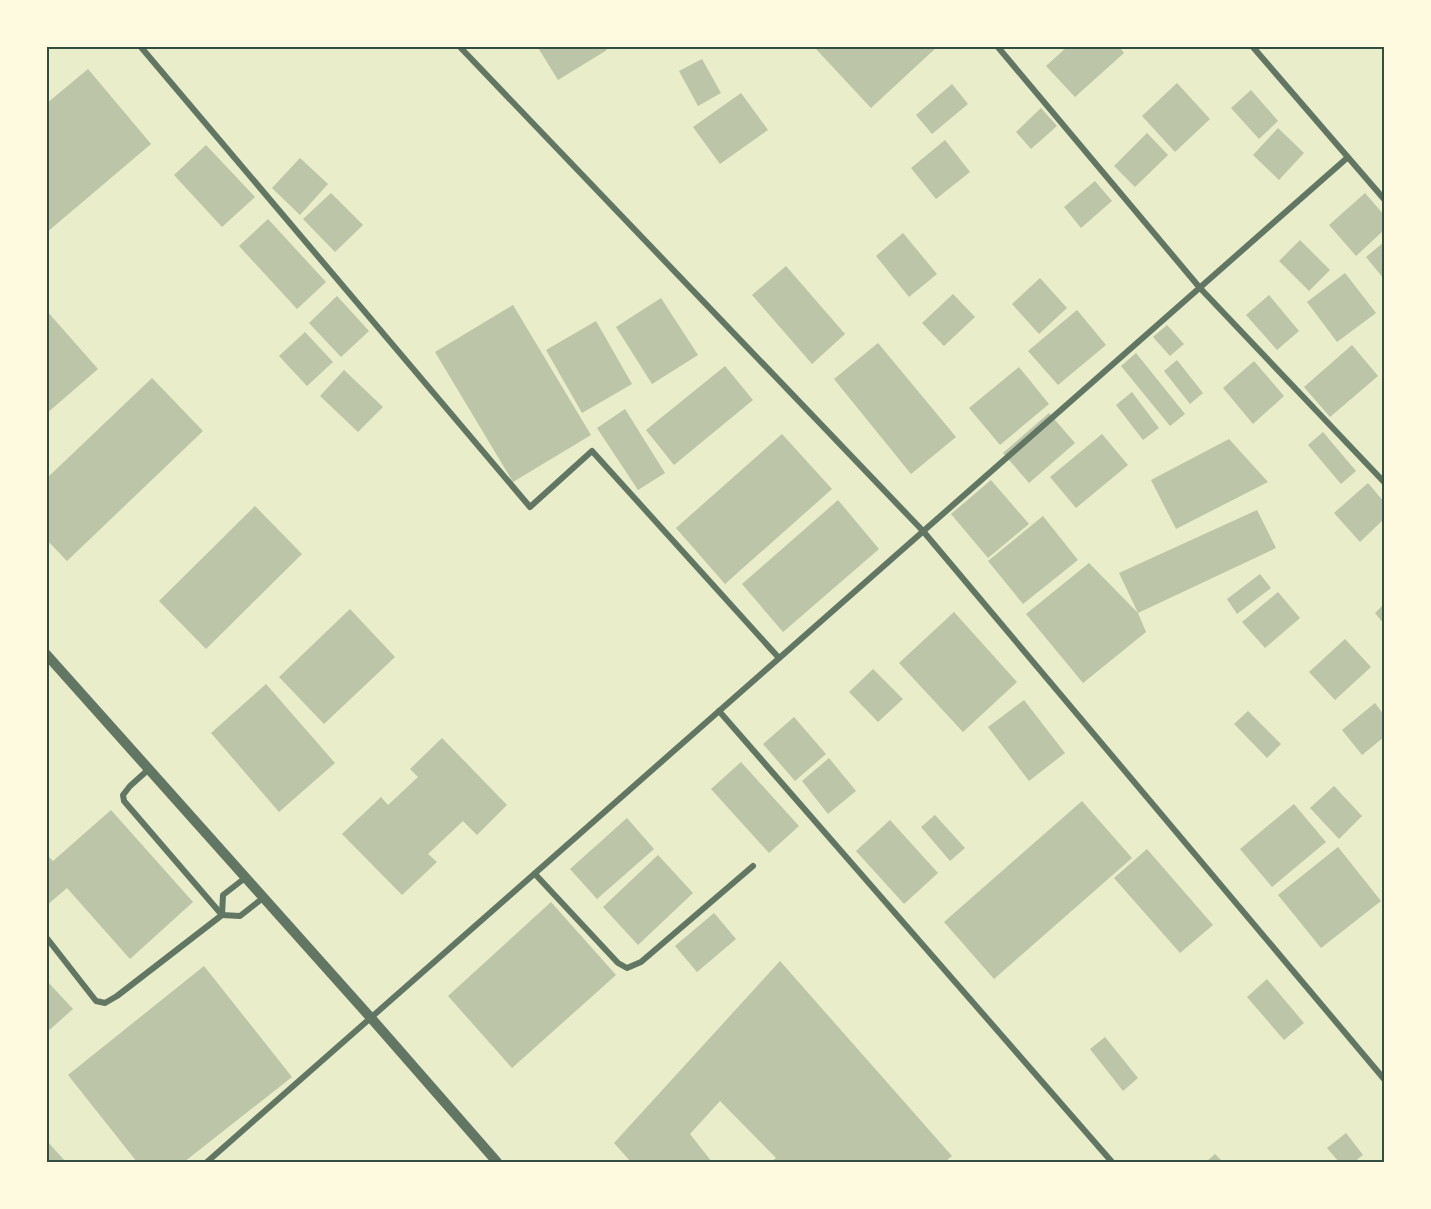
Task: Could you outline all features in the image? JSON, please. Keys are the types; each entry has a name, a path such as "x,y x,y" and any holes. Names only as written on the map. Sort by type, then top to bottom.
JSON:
{"street":[{"path":"140,46 530,507 592,451 780,658"},
{"path":"459,46 923,531 1384,1079"},
{"path":"997,46 1200,288 1384,482"},
{"path":"1252,46 1384,199"},
{"path":"207,1162 1347,158"},
{"path":"46,654 497,1162"},
{"path":"719,711 1112,1162"},
{"path":"149,769 130,786 123,795 124,801 222,915"},
{"path":"535,874 618,963 627,968 641,962 753,866"},
{"path":"222,915 223,895 245,878"},
{"path":"46,936 96,1001 105,1003 222,915 240,916 263,898"}],"building":[{"path":"537,46 604,46 607,50 558,80"},
{"path":"819,46 938,46 871,108 816,49"},
{"path":"1068,46 1119,46 1124,53 1075,97 1046,66"},
{"path":"702,59 721,93 698,106 679,71"},
{"path":"88,69 151,144 46,233 46,104"},
{"path":"1177,83 1210,119 1175,152 1142,116"},
{"path":"952,84 968,104 932,134 916,115"},
{"path":"1251,90 1278,121 1259,139 1231,108"},
{"path":"741,93 768,130 720,164 693,127"},
{"path":"1041,108 1057,126 1031,149 1016,132"},
{"path":"1278,128 1304,153 1279,180 1253,155"},
{"path":"1147,133 1168,155 1135,187 1114,166"},
{"path":"945,140 970,172 936,199 911,168"},
{"path":"206,145 255,197 222,227 174,175"},
{"path":"300,158 328,184 300,215 272,188"},
{"path":"1095,181 1112,201 1081,228 1064,207"},
{"path":"331,193 363,225 335,252 303,219"},
{"path":"1365,193 1384,215 1384,230 1356,256 1329,225"},
{"path":"268,219 326,282 297,309 239,246"},
{"path":"903,233 937,274 909,297 876,256"},
{"path":"1300,240 1330,270 1309,291 1279,261"},
{"path":"1384,242 1384,279 1366,257"},
{"path":"786,266 845,334 812,364 752,295"},
{"path":"1345,273 1376,313 1337,342 1307,302"},
{"path":"1040,278 1067,308 1039,334 1012,304"},
{"path":"953,294 975,317 944,346 922,323"},
{"path":"1269,295 1299,331 1277,350 1246,315"},
{"path":"337,296 369,331 341,357 309,323"},
{"path":"661,298 698,355 652,384 616,327"},
{"path":"513,305 591,435 513,482 435,352"},
{"path":"46,310 98,369 46,414"},
{"path":"1077,310 1106,345 1058,385 1028,351"},
{"path":"596,321 632,384 582,413 546,350"},
{"path":"1167,325 1184,344 1170,356 1153,337"},
{"path":"305,332 333,362 307,386 279,356"},
{"path":"878,343 956,437 911,474 834,379"},
{"path":"1352,345 1378,376 1330,417 1304,387"},
{"path":"1136,353 1185,414 1170,426 1121,366"},
{"path":"1177,360 1203,393 1190,404 1164,371"},
{"path":"1254,361 1284,396 1253,424 1223,388"},
{"path":"725,366 753,400 674,465 646,430"},
{"path":"1019,367 1049,404 1000,445 969,408"},
{"path":"344,370 383,407 358,432 320,396"},
{"path":"152,378 203,431 67,561 46,539 46,479"},
{"path":"1132,392 1159,428 1143,440 1116,405"},
{"path":"625,409 665,473 638,490 597,428"},
{"path":"1049,413 1075,443 1029,483 1003,453"},
{"path":"1323,432 1356,471 1341,484 1308,445"},
{"path":"782,434 832,489 725,584 676,528"},
{"path":"1102,434 1128,465 1076,508 1050,477"},
{"path":"1229,439 1268,482 1176,529 1151,480"},
{"path":"991,480 1029,524 988,558 951,514"},
{"path":"1368,483 1384,502 1384,519 1360,542 1334,513"},
{"path":"838,500 879,549 783,632 742,584"},
{"path":"255,506 302,554 206,649 159,601"},
{"path":"1257,510 1276,548 1138,613 1119,573"},
{"path":"1043,516 1078,560 1023,604 988,561"},
{"path":"1089,563 1138,613 1146,632 1083,683 1026,614"},
{"path":"1260,574 1271,588 1237,614 1227,599"},
{"path":"1278,592 1300,618 1265,648 1242,622"},
{"path":"1384,604 1384,624 1375,613"},
{"path":"350,609 395,657 324,724 279,677"},
{"path":"954,612 1017,682 963,732 899,663"},
{"path":"1345,639 1371,667 1335,700 1309,672"},
{"path":"873,669 903,699 878,722 849,692"},
{"path":"266,684 335,763 279,812 211,733"},
{"path":"1024,700 1065,753 1029,781 988,727"},
{"path":"1375,703 1384,715 1384,737 1362,755 1342,730"},
{"path":"1248,711 1281,744 1267,758 1234,724"},
{"path":"794,717 826,754 795,781 763,744"},
{"path":"442,738 507,805 477,835 463,821 428,854 437,862 402,895 342,834 381,797 388,805 418,777 410,769"},
{"path":"829,758 856,791 828,814 802,781"},
{"path":"741,762 799,826 769,853 711,789"},
{"path":"1334,786 1362,816 1339,839 1310,808"},
{"path":"1082,801 1132,858 994,979 944,922"},
{"path":"1294,804 1326,842 1272,887 1240,849"},
{"path":"111,810 193,902 130,959 67,888 46,906 46,854 53,861"},
{"path":"935,815 965,848 950,861 921,827"},
{"path":"627,818 654,849 597,899 570,869"},
{"path":"890,820 938,873 904,904 856,851"},
{"path":"1338,847 1381,901 1321,948 1278,895"},
{"path":"1147,849 1213,925 1180,953 1114,878"},
{"path":"658,855 693,893 638,945 603,907"},
{"path":"551,902 616,975 512,1068 448,996"},
{"path":"714,913 736,939 697,972 675,946"},
{"path":"780,961 952,1156 945,1162 771,1162 776,1158 720,1101 690,1134 712,1162 631,1162 614,1143"},
{"path":"204,966 292,1077 184,1162 137,1162 68,1075"},
{"path":"1267,979 1304,1023 1284,1040 1247,997"},
{"path":"46,980 73,1009 46,1033"},
{"path":"1105,1037 1138,1078 1123,1091 1090,1049"},
{"path":"1346,1133 1363,1155 1354,1162 1339,1162 1327,1148"},
{"path":"46,1140 66,1162 46,1162"},
{"path":"1215,1154 1223,1162 1206,1162"}]}
